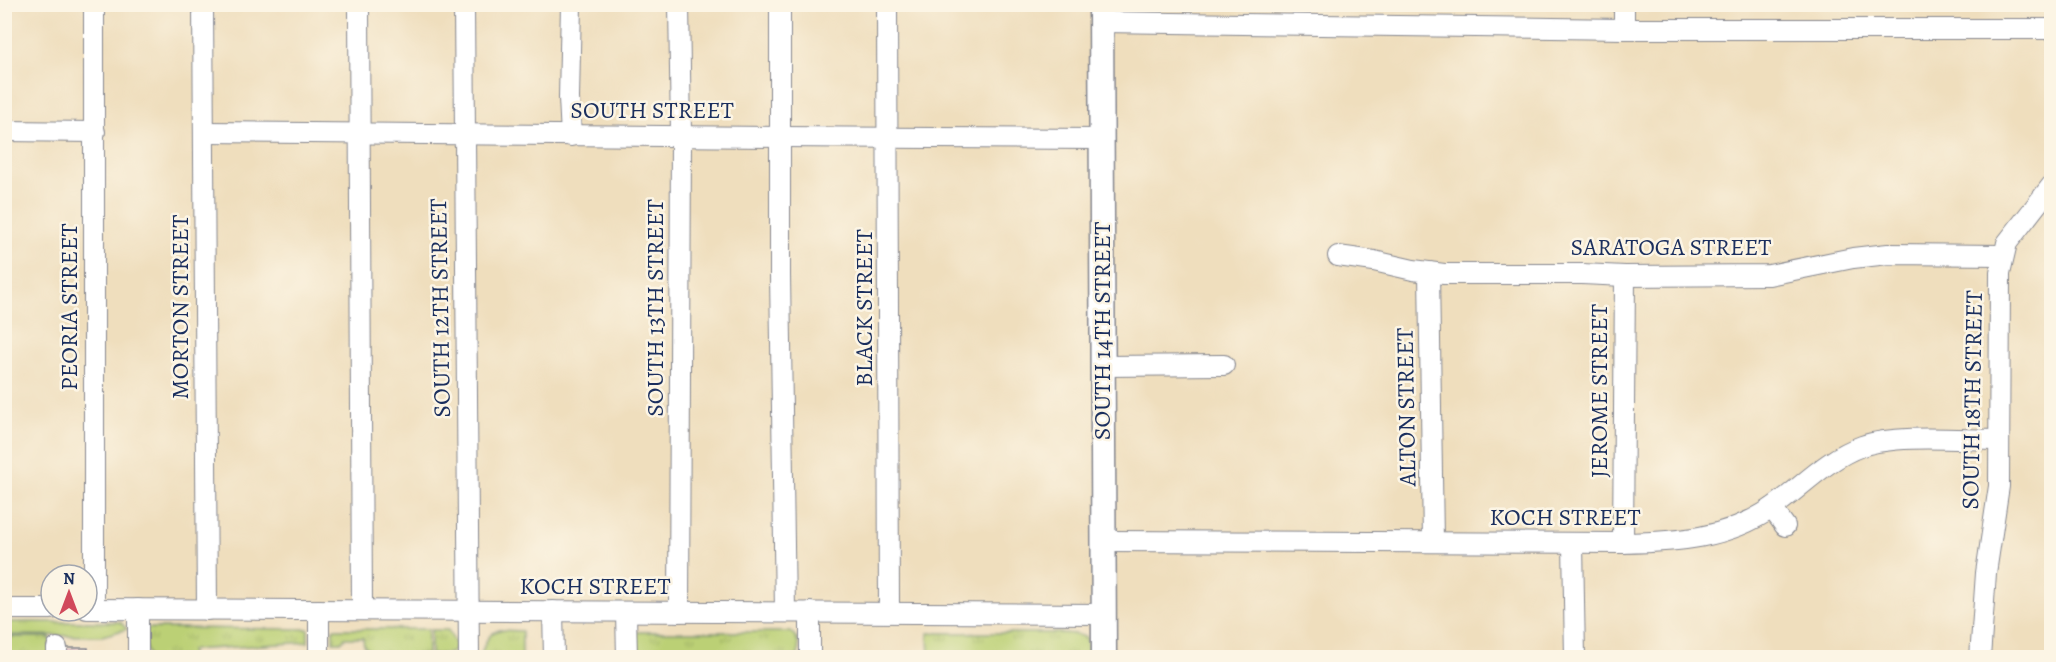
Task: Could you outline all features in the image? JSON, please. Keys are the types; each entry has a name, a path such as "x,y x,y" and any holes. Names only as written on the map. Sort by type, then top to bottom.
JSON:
{"main road":[{"name":"SOUTH 14TH STREET","path":"1101,14 1104,657"}],"street":[{"name":"PEORIA STREET","path":"91,563 94,4"},
{"name":"MORTON STREET","path":"203,4 207,610"},
{"path":"359,4 362,610"},
{"name":"SOUTH 12TH STREET","path":"464,4 469,657"},
{"path":"571,4 569,98 571,136"},
{"name":"SOUTH 13TH STREET","path":"679,612 680,4"},
{"path":"780,4 785,612"},
{"name":"BLACK STREET","path":"887,4 889,612"},
{"path":"1624,4 1624,29"},
{"path":"1101,14 1624,29 2052,29"},
{"path":"4,131 95,132"},
{"name":"SOUTH STREET","path":"204,132 464,136 681,135 1101,139"},
{"name":"SOUTH 18TH STREET","path":"1980,657 1986,573 1997,507 2000,291 2003,255 2012,235 2052,185"},
{"name":"SARATOGA STREET","path":"1338,256 1429,273 1625,276 1769,275 1853,258 1888,254 2003,255"},
{"name":"ALTON STREET","path":"1429,273 1433,542"},
{"name":"JEROME STREET","path":"1623,543 1625,276"},
{"path":"1102,366 1224,365"},
{"name":"KOCH STREET","path":"1104,541 1658,543 1694,539 1719,534 1746,523 1772,508 1835,459 1863,446 1894,441 1998,440"},
{"path":"1772,508 1785,526"},
{"path":"1573,543 1575,657"},
{"path":"4,609 39,609"},
{"name":"KOCH STREET","path":"99,609 1103,614"},
{"path":"138,609 138,657"},
{"path":"319,610 319,657"},
{"path":"553,611 554,657"},
{"path":"626,612 627,657"},
{"path":"810,612 810,657"}],"green space":[{"path":"5,622 120,622 127,629 102,636 5,635"},
{"path":"148,628 308,629 308,642 191,650 191,657 151,658 145,643"},
{"path":"333,629 428,629 428,655 376,655 364,646 363,638 345,638 341,642 333,642"},
{"path":"431,630 448,630 456,645 452,653 431,655"},
{"path":"499,630 522,631 522,657 481,657 489,637"},
{"path":"635,632 791,632 799,647 798,657 635,657"},
{"path":"928,633 1076,634 1087,638 1088,657 929,657"},
{"path":"5,637 50,637 50,657 5,658"}],"building":[{"path":"64,648 88,648 88,658 64,658"}]}
